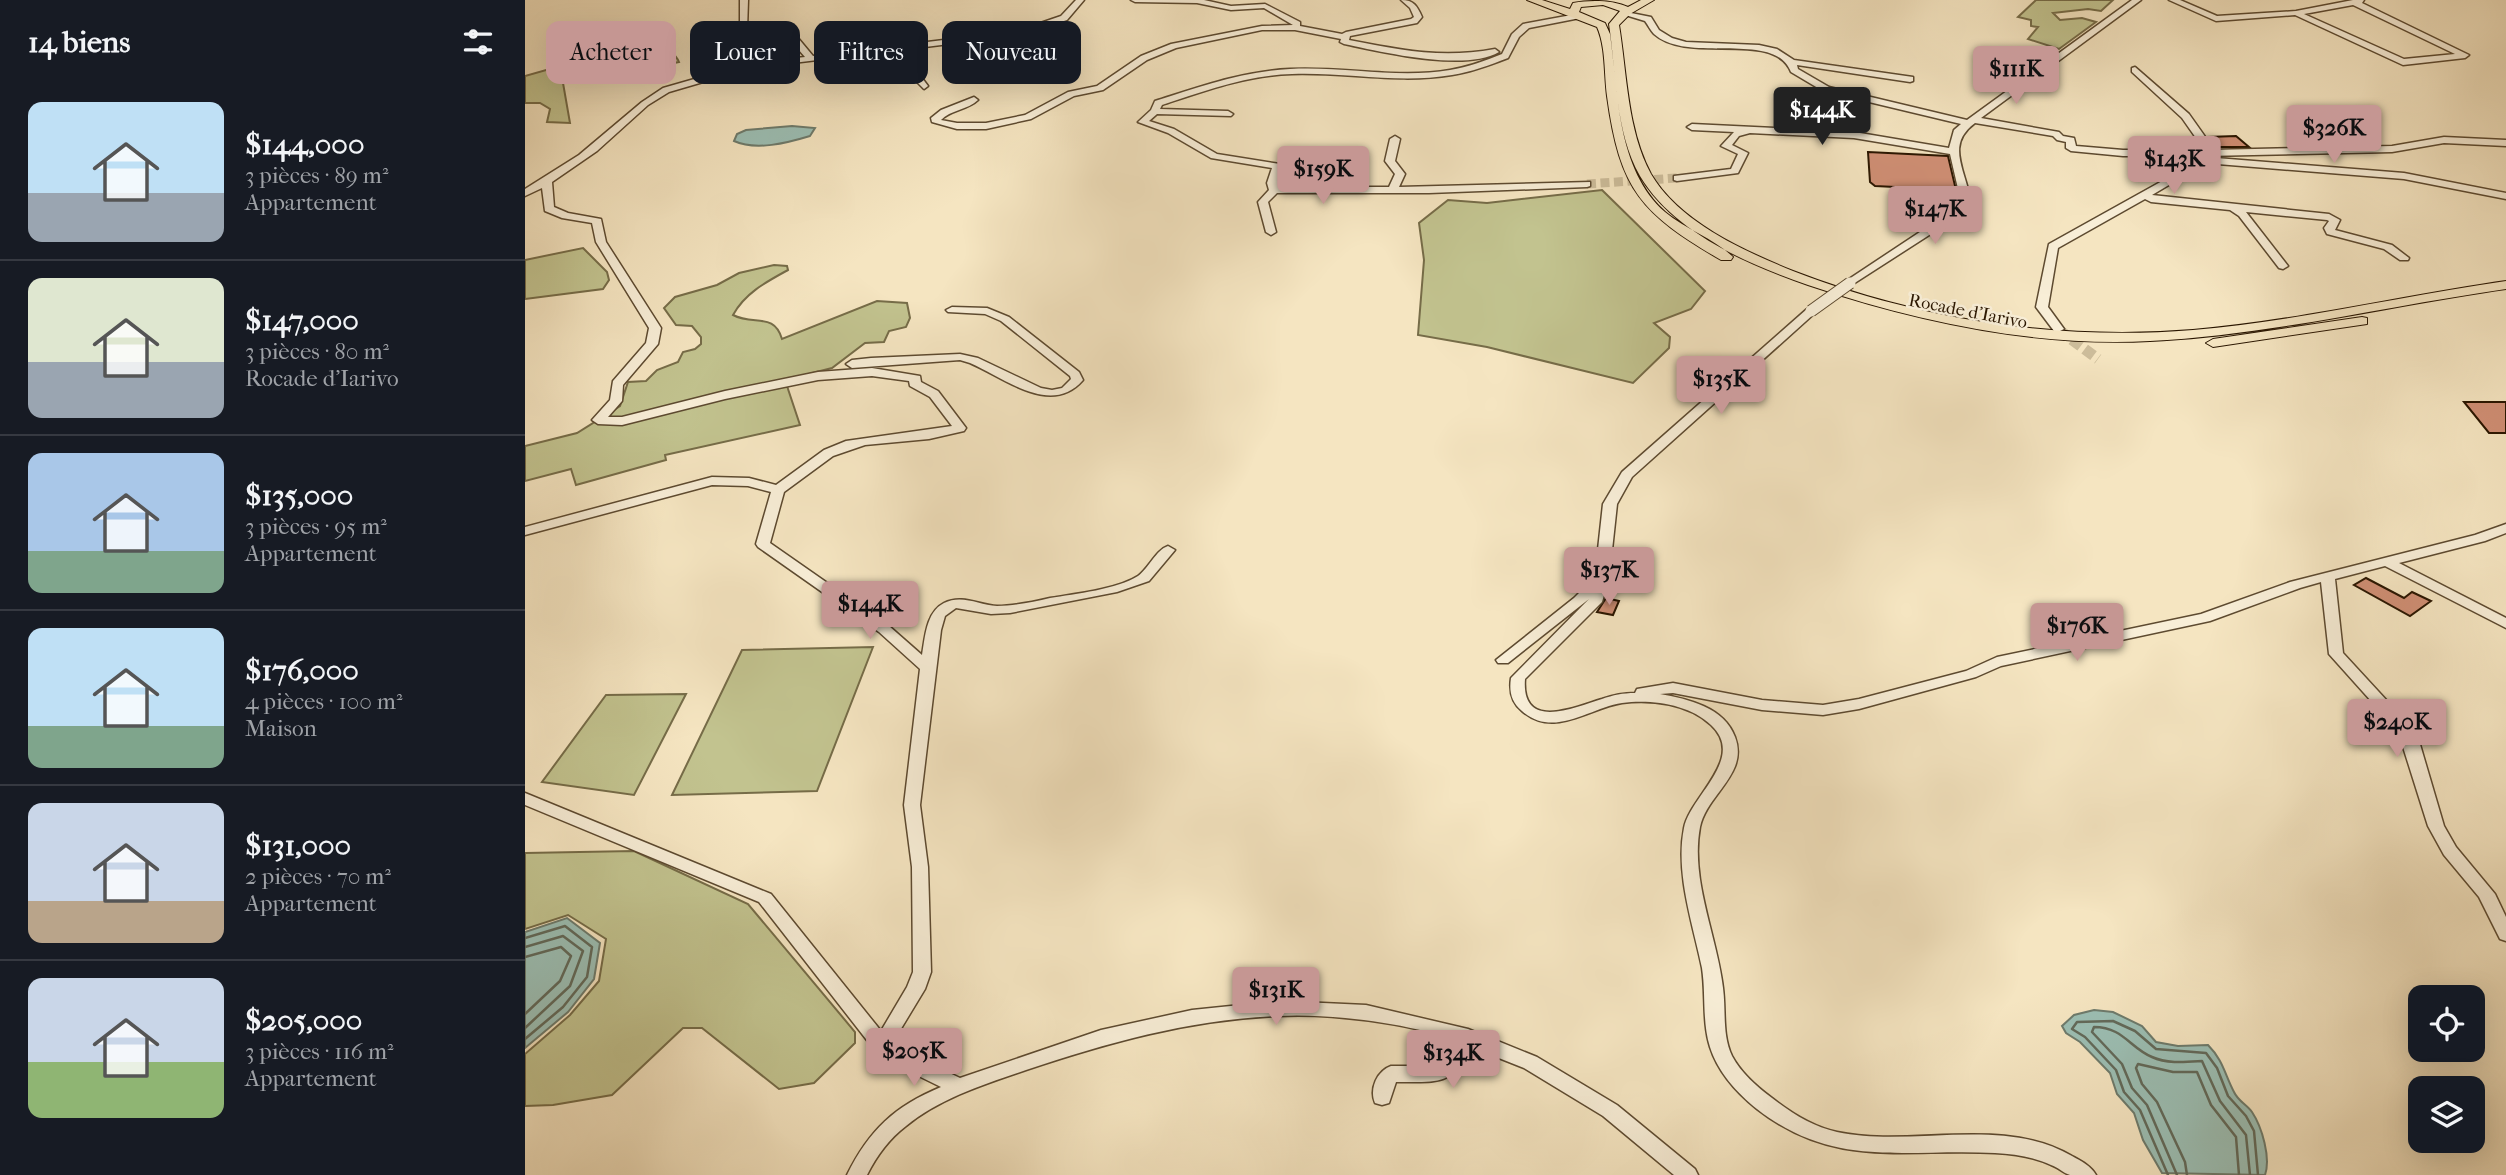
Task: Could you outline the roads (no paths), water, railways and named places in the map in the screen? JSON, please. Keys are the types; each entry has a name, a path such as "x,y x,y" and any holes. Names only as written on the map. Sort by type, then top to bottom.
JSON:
{"main road":[{"path":"1580,9 1608,2 1647,0"},
{"path":"1537,2 1625,14 1647,0"},
{"path":"1608,2 1625,14"},
{"name":"Rocade d'Iarivo","path":"1580,9 1601,26 1605,34 1622,147 1627,169 1641,194 1662,215 1730,259 1762,275 1850,305 1982,336 2072,347 2116,349 2255,339 2506,295"},
{"name":"Rocade d'Iarivo","path":"1625,14 1614,24 1633,141 1640,163 1661,195 1709,233 1755,258 1819,284 1872,300 2002,329 2081,337 2139,338 2281,322 2506,285"}],"street":[{"path":"744,0 743,32 795,40 810,57"},
{"path":"928,44 1036,29 1064,18 1080,0"},
{"path":"1135,0 1197,1 1231,8 1265,6 1293,20 1297,24 1295,27"},
{"path":"974,100 966,107 941,114 936,118 937,122 957,126 986,126 1028,117 1071,94 1100,88 1144,58 1161,51 1249,30 1295,27 1343,37 1346,34 1414,21 1418,17 1414,6 1405,0"},
{"path":"2086,1175 2066,1161 2029,1149 1975,1144 1839,1141 1791,1122 1744,1087 1733,1074 1719,1045 1714,988 1691,844 1692,825 1699,809 1727,769 1730,754 1726,730 1710,715 1685,705 1625,698 1555,717 1542,716 1522,706 1516,688 1518,678 1595,602 1602,578 1610,504 1627,475 1811,311 1925,234 1964,193 1955,152 1955,135 2053,59 2137,0"},
{"path":"2173,0 2212,18 2296,13 2364,0"},
{"path":"2296,13 2403,62 2465,55 2354,2"},
{"path":"1274,190 1272,183 1277,166 1214,156 1171,131 1143,122 1155,111 1158,103 1220,83 1276,72 1403,78 1463,71 1505,56 1515,36 1526,26 1580,9"},
{"path":"1625,14 1648,19 1655,33 1664,38 1692,45 1776,51 1792,62 1910,79"},
{"path":"1343,37 1344,42 1353,46 1434,57 1481,56 1513,43"},
{"path":"525,193 547,182 604,141 654,95 735,69 814,57"},
{"path":"1792,62 1794,70 1800,75 1826,89 1972,121 2056,134 2071,140 2071,148 2078,149 2130,153 2402,148 2444,140 2506,143"},
{"path":"2135,69 2188,118 2202,136 2206,151"},
{"path":"1155,111 1228,114"},
{"path":"1692,127 1854,135 1955,152"},
{"path":"1677,178 1735,171 1743,153 1726,146 1737,134 1758,131"},
{"path":"1393,190 1400,174 1390,161 1395,139"},
{"path":"2474,143 2506,154"},
{"path":"2344,149 2359,172"},
{"path":"2058,329 2042,307 2053,246 2176,177 2206,151"},
{"path":"2197,159 2420,178 2506,196"},
{"path":"547,182 549,209 566,216 597,221 601,242 655,328 652,344 617,384 616,401 598,420 622,421 725,395 818,376 872,372 916,379 914,383 934,394 960,428 940,435 852,444 836,449 778,490 763,544 884,629 928,668"},
{"path":"1272,232 1263,202 1274,190 1393,190 1587,184"},
{"path":"2145,194 2151,199 2329,217 2335,220 2329,228 2331,232 2388,247 2404,258"},
{"path":"2233,208 2243,214 2283,266"},
{"path":"818,376 856,363 960,357 997,370 1037,393 1062,391 1077,380 1075,374 1013,323 986,311 952,310"},
{"path":"525,531 712,481 750,482 778,490"},
{"path":"1625,698 1630,693 1673,688 1762,705 1823,710 1847,706 1971,674 1997,662 2205,618 2295,585 2389,562 2506,528"},
{"path":"887,1052 890,1031 916,989 922,972 920,867 912,805 928,668 941,611 962,603 999,610 1120,586 1140,580 1153,570 1168,550"},
{"path":"2389,562 2427,585 2482,608 2506,625"},
{"path":"1503,660 1580,601 1602,578"},
{"path":"2327,578 2336,654 2405,729 2436,826 2450,851 2486,894 2506,934"},
{"path":"525,799 765,898 887,1052 960,1087"},
{"path":"857,1175 862,1163 885,1131 921,1105 960,1087 1087,1041 1211,1013 1259,1007 1314,1007 1412,1019 1468,1036 1539,1065 1634,1128 1688,1175"},
{"path":"1382,1097 1384,1083 1391,1074 1440,1074 1451,1069 1468,1036"}],"water":[{"path":"792,126 815,128 810,136 782,143 762,146 734,141 737,134 746,130"},
{"path":"567,918 600,943 594,979 568,1012 525,1048 525,932"},
{"path":"2094,1010 2113,1012 2142,1026 2156,1042 2178,1046 2208,1045 2220,1062 2236,1095 2252,1112 2259,1126 2265,1143 2265,1175 2162,1173 2143,1140 2134,1113 2117,1094 2110,1073 2080,1042 2066,1033 2062,1026 2074,1015"}],"tunnel":[{"path":"1587,184 1677,178"},
{"path":"2059,330 2098,359"}]}
